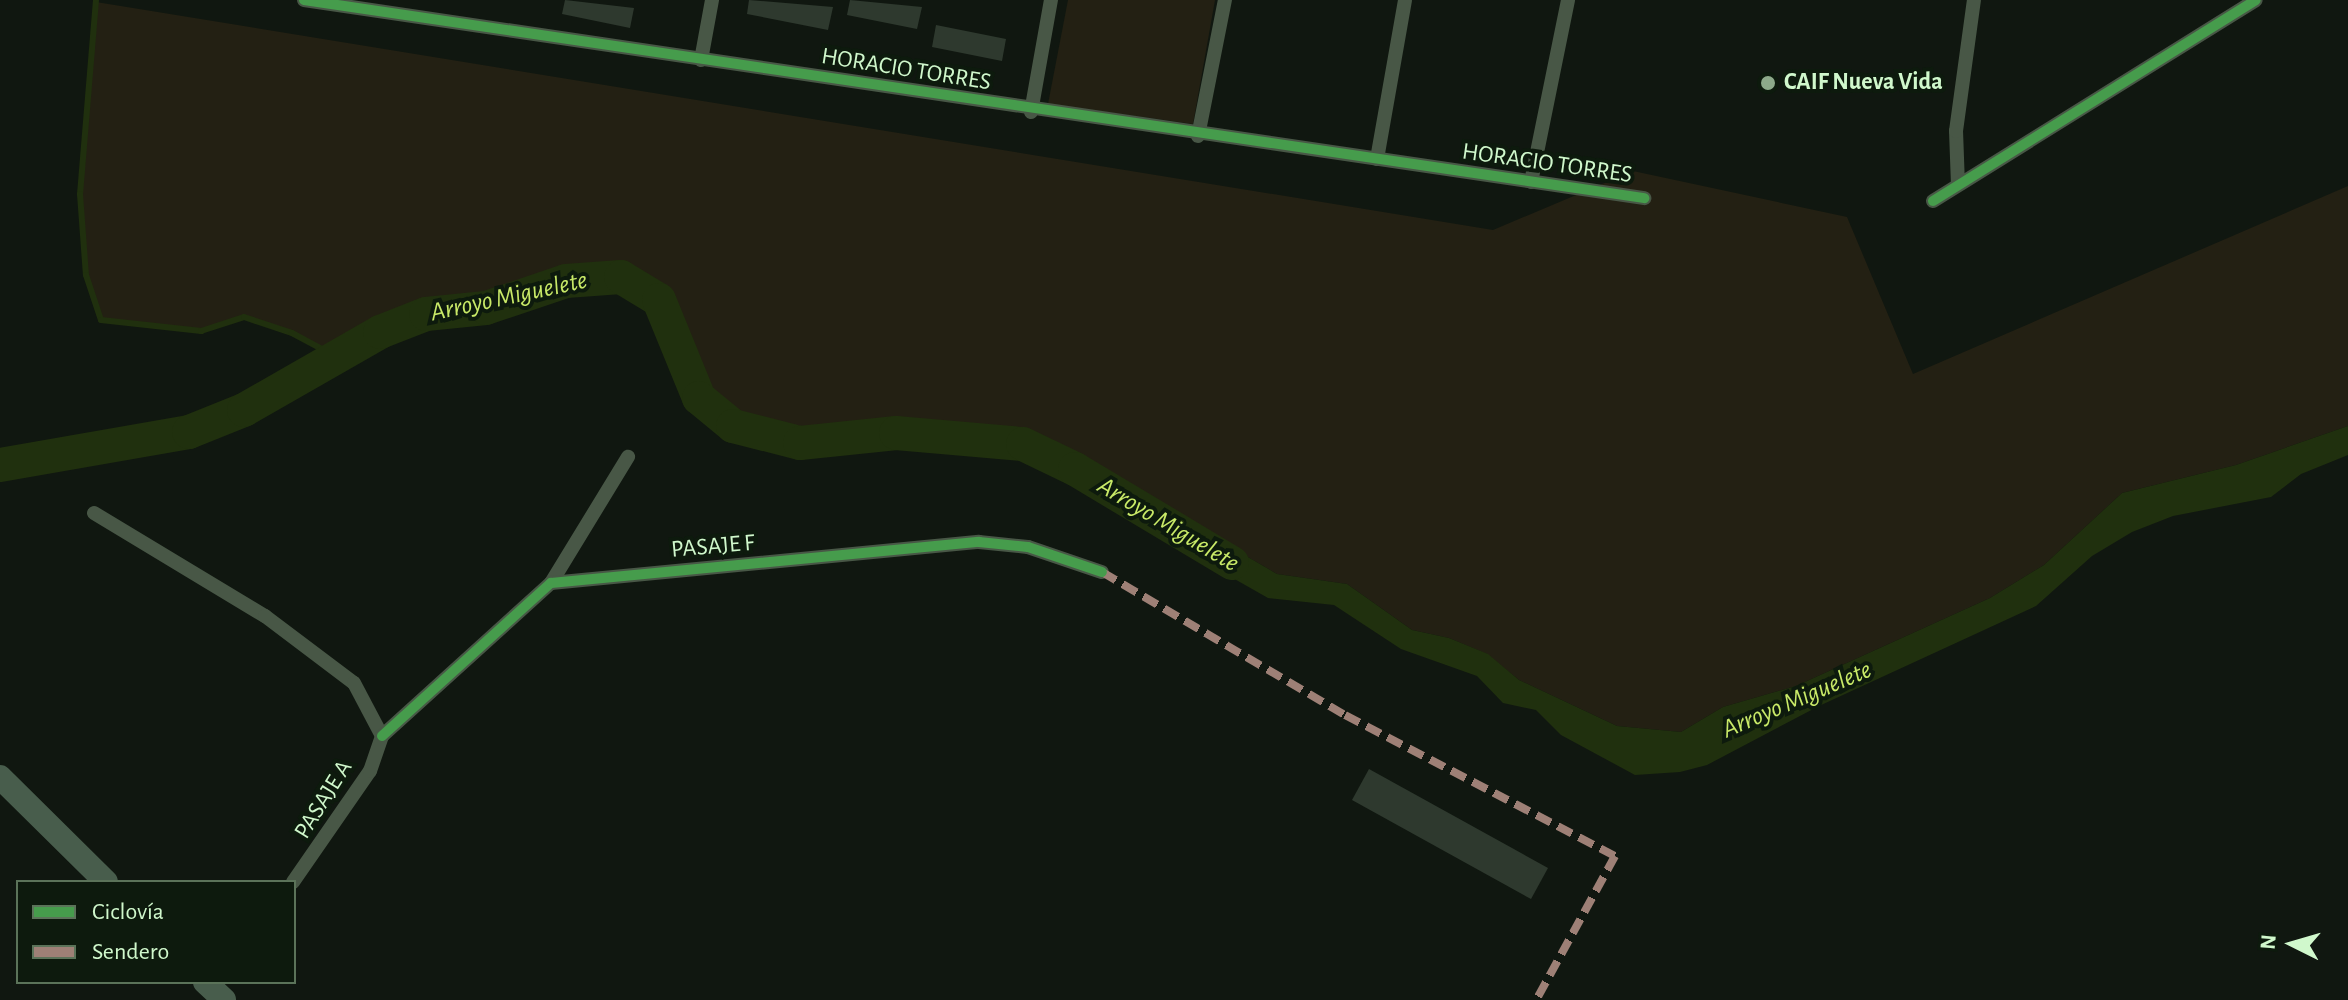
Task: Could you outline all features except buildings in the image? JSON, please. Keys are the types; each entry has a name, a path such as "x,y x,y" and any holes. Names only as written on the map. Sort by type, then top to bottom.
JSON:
{"main road":[{"path":"0,777 104,880"},
{"path":"207,984 224,1000"}],"street":[{"name":"HORACIO TORRES","path":"305,0 915,89 1031,112 1644,198"},
{"path":"701,60 712,0"},
{"path":"1031,112 1051,0"},
{"path":"1198,136 1225,0"},
{"path":"1377,159 1405,0"},
{"path":"1531,182 1568,0"},
{"path":"1958,185 1956,131 1974,0"},
{"path":"1933,201 2256,0"},
{"path":"94,513 265,616 354,683 382,736 551,583 628,457"},
{"name":"PASAJE F","path":"551,583 979,542 1028,547 1102,572"},
{"name":"PASAJE A","path":"294,880 370,771 382,736"}],"shaded area":[{"path":"1068,0 1215,0 1193,124 1048,104"},
{"path":"96,2 1493,230 1633,171 1847,217 1913,374 2348,186 2348,426 2236,465 2122,493 2044,565 1990,598 1796,686 1723,707 1681,732 1617,726 1519,680 1487,654 1449,638 1412,630 1347,584 1277,574 1222,542 1193,537 1144,513 1075,469 1023,444 896,433 800,443 733,426 699,398 659,300 621,277 566,281 486,308 426,314 380,332 337,357 292,333 244,318 201,331 101,320 86,275 80,194"}],"water":[{"path":"2348,426 2348,455 2301,474 2271,497 2173,516 2132,532 2092,556 2036,606 1819,706 1707,765 1680,772 1635,775 1561,735 1536,710 1503,703 1477,676 1401,649 1334,605 1268,598 1224,573 1193,537 1222,542 1277,574 1347,584 1412,630 1449,638 1488,654 1519,680 1617,726 1681,732 1723,707 1796,686 1990,598 2044,565 2122,493 2236,465"}],"waterway":[{"path":"96,0 80,194 86,275 101,320 201,331 244,317 292,333 337,357"},
{"name":"Arroyo Miguelete","path":"0,465 189,432 244,410 380,332 426,314 486,308 566,281 621,277 659,300 699,398 733,426 800,443 896,433 1023,444 1075,469 1232,563"}],"marked path":[{"path":"1102,572 1345,715 1615,856 1536,1000"}],"cycle path":[{"path":"304,0 1644,198"},
{"path":"1933,201 2256,0"},
{"path":"382,736 551,583 979,542 1028,547 1102,572"}],"place":[{"name":"CAIF Nueva Vida","path":"1768,83"}]}
